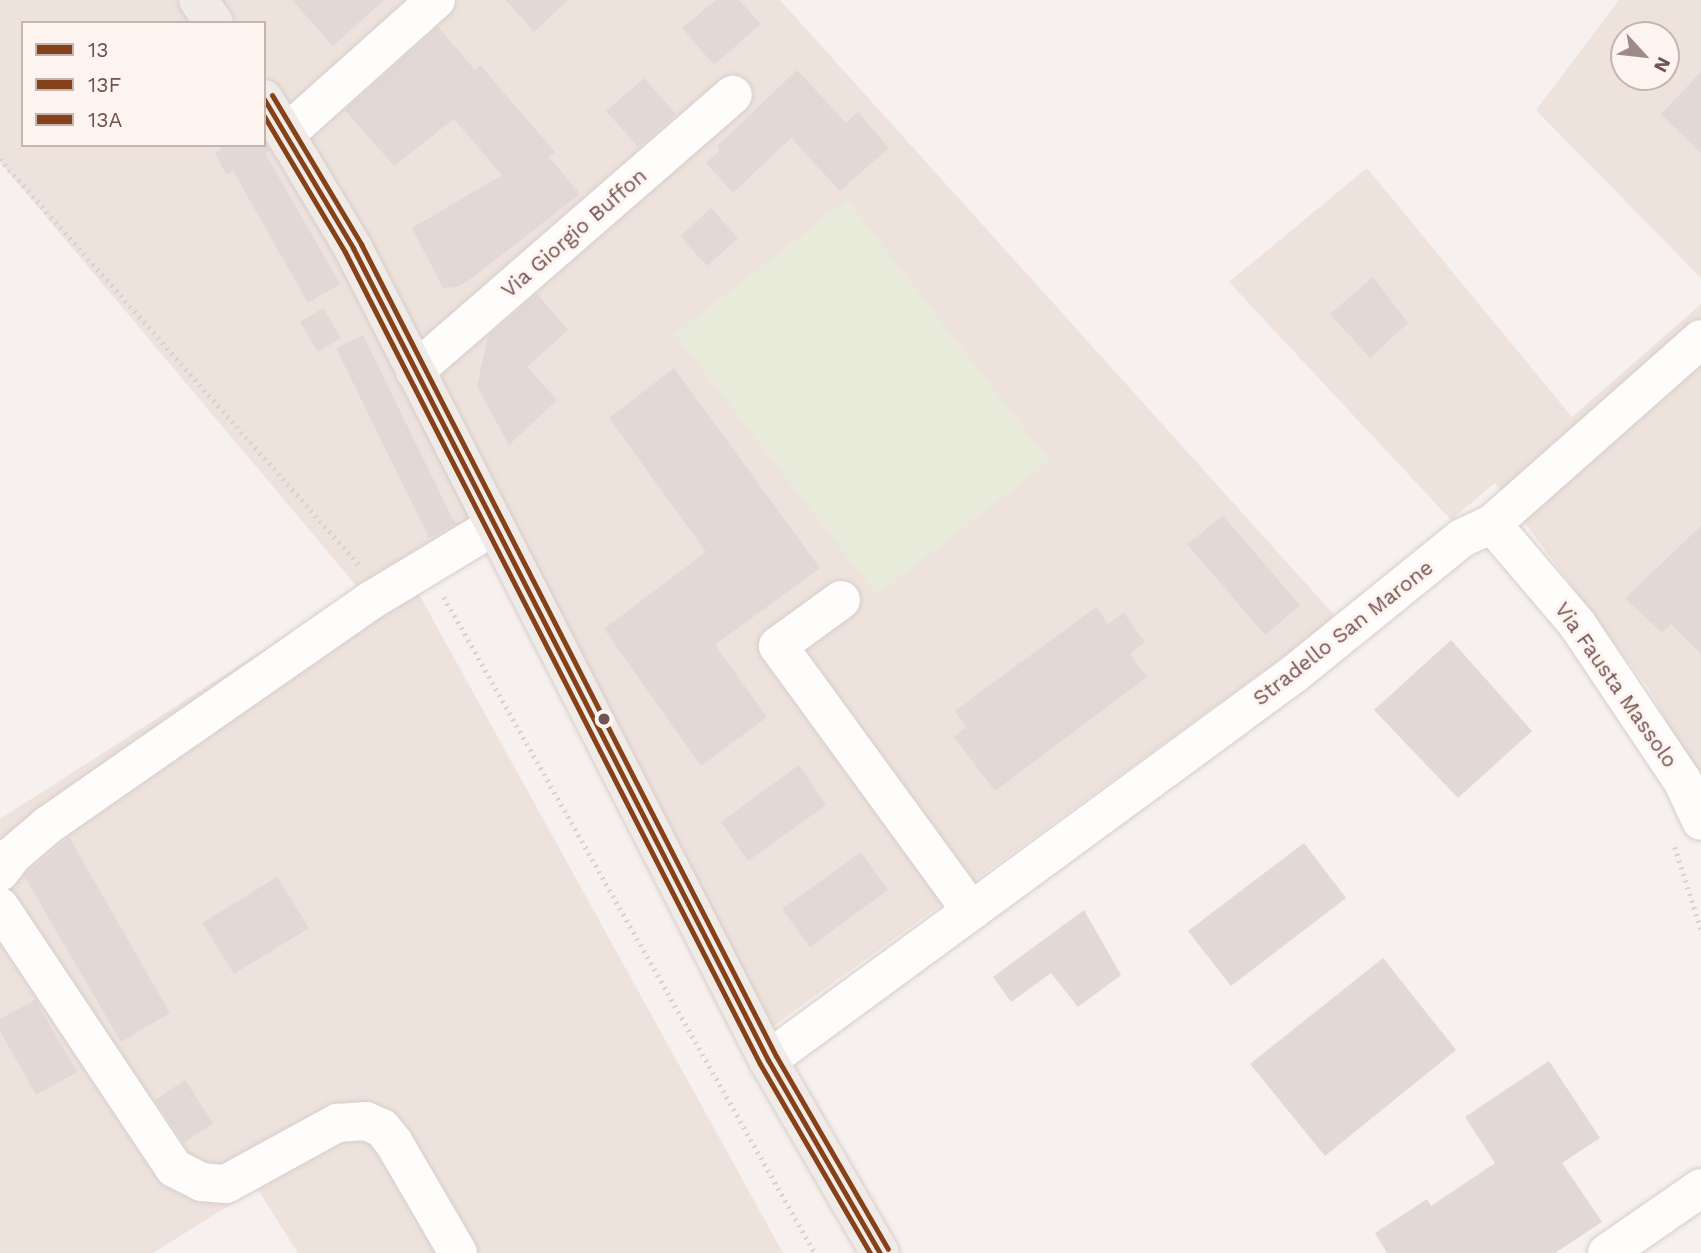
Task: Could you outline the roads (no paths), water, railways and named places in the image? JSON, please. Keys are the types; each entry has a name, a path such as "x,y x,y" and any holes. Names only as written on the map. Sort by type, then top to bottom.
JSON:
{"main road":[{"path":"198,0 213,21"},
{"path":"266,102 287,133 415,371 768,1060 880,1253"}],"street":[{"path":"287,133 436,0"},
{"name":"Via Giorgio Buffon","path":"415,371 733,95"},
{"name":"Stradello San Marone","path":"768,1060 1294,674 1462,538 1492,524 1701,340"},
{"name":"Via Fausta Massolo","path":"1492,524 1577,624 1668,759 1701,821"},
{"path":"0,872 48,825 370,601 494,526"},
{"path":"841,600 778,646 971,911"},
{"path":"0,907 174,1168 201,1182 226,1184 337,1123 366,1121 382,1128 394,1143 458,1253"},
{"path":"1607,1253 1701,1188"}]}
